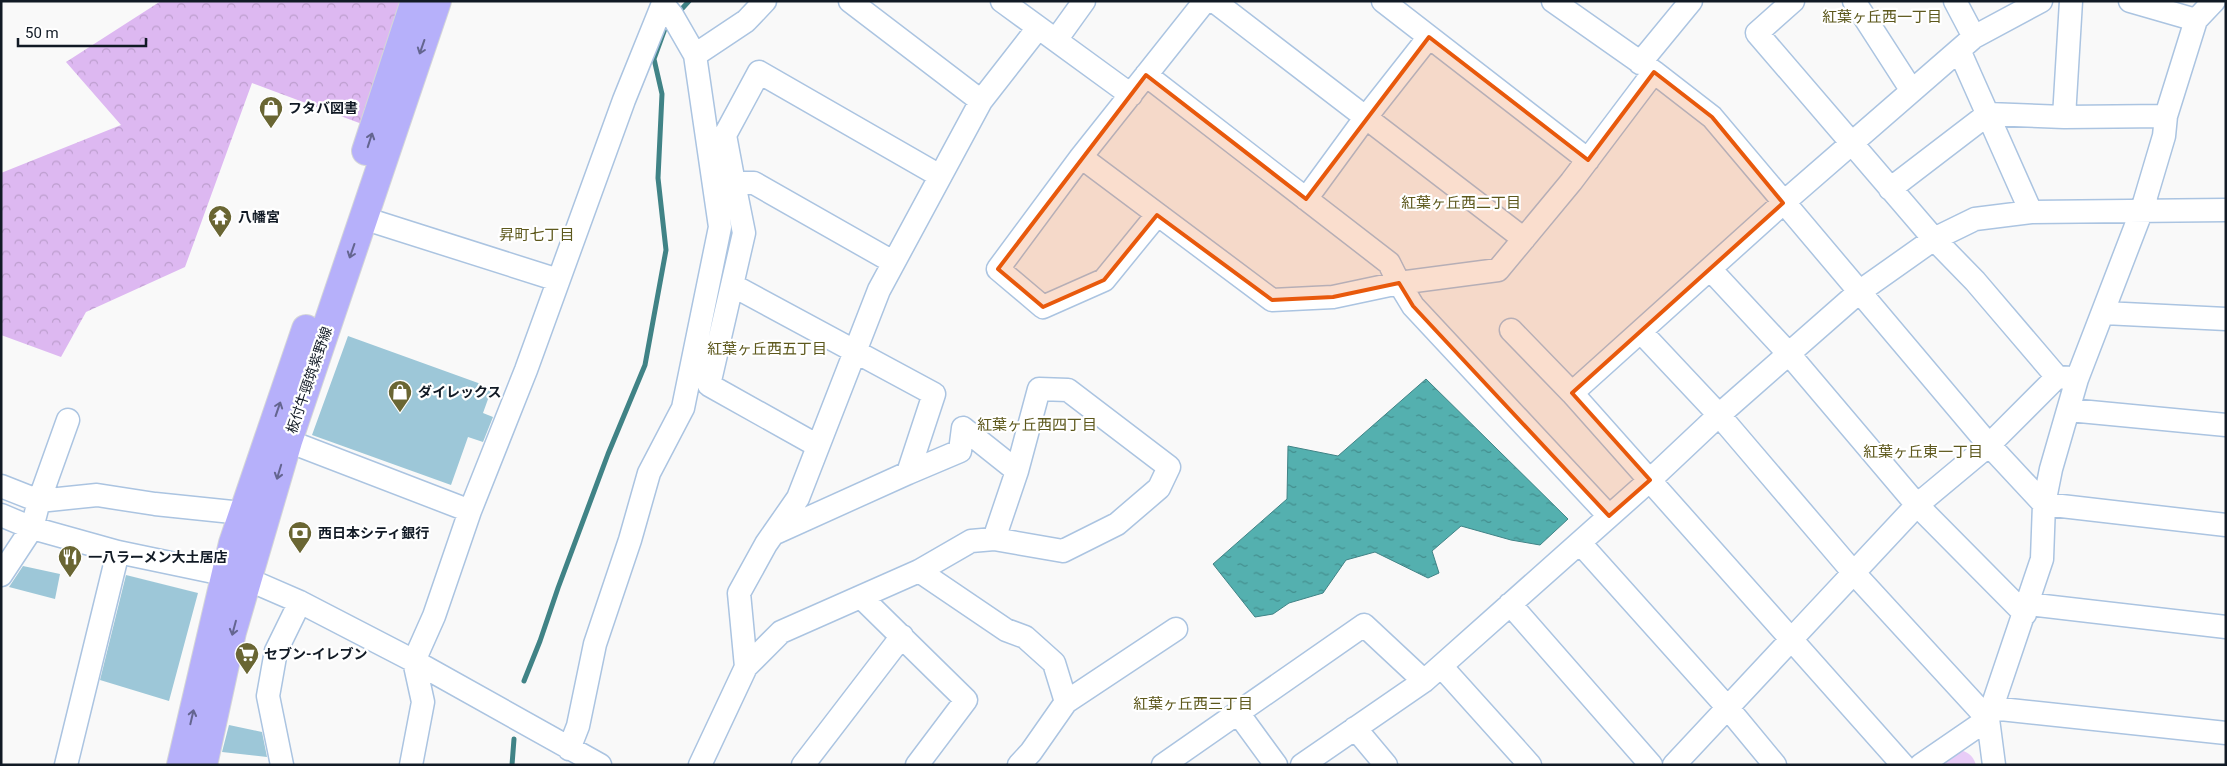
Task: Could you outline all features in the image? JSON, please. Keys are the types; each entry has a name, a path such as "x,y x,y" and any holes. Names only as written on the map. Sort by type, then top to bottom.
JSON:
{"main road":[{"name":"板付牛頸筑紫野線","path":"202,765 232,632 242,513 347,210 414,1"},
{"name":"板付牛頸筑紫野線","path":"181,765 236,576 288,441 437,1"}],"street":[{"path":"695,55 746,20 765,1"},
{"path":"850,1 981,101"},
{"path":"1002,1 1131,95"},
{"path":"746,667 739,593 773,535 798,498 878,290 981,101 1047,34 1084,1"},
{"path":"1157,215 1104,280 1043,307 998,269 1081,156 1205,1"},
{"path":"1214,1 1524,239"},
{"path":"1383,1 1588,160"},
{"path":"1081,156 1272,300 1333,297 1399,283 1498,270 1588,160 1691,1"},
{"path":"1793,1 1757,33 1934,239 2067,378 2069,410 2050,470 2044,504 2042,559 1990,713 1994,765"},
{"path":"1854,1 1912,91"},
{"path":"1955,1 1988,114 2031,212"},
{"path":"1572,394 1783,203 1967,44 2041,1"},
{"path":"2064,117 2071,1"},
{"path":"2130,1 2196,20"},
{"path":"1674,765 1917,505 2067,378 2104,312 2142,210 2164,136 2166,116 2196,20 2214,1"},
{"path":"1553,2 1647,68 1712,117 1989,444 2044,504 2226,525"},
{"path":"569,749 578,726 595,644 630,540 649,473 683,408 720,227 695,55 678,24 663,3"},
{"path":"411,765 423,702 414,661 434,616 470,511 526,370 624,100 663,3"},
{"path":"1306,199 1366,117 1429,37"},
{"path":"818,446 709,384 744,233 725,135 759,72 940,176"},
{"path":"1146,75 1389,263 1413,306 1610,516"},
{"path":"1890,189 1988,114 2064,117 2166,116"},
{"path":"734,183 754,183 893,262"},
{"path":"1302,765 1424,681 1650,480 1719,415 1859,292 1934,239 1975,219 2031,212 2226,210"},
{"path":"363,218 558,280"},
{"path":"1710,269 1789,354 1917,505 2026,609 2226,626"},
{"path":"732,285 934,394 908,473"},
{"path":"2104,312 2226,319"},
{"path":"1511,330 1650,480 1903,765"},
{"path":"1641,332 1719,415 1853,572 1990,713 2226,733"},
{"path":"700,765 746,667 781,632 919,571 971,541 994,539 1063,551 1117,524 1159,488 1169,467 1068,390 1039,389 1017,471 994,539"},
{"path":"2069,410 2226,425"},
{"path":"1,575 32,528 39,501 68,420"},
{"path":"773,535 960,451 963,428 1017,471"},
{"path":"288,441 470,511"},
{"path":"1,486 39,501 97,495 155,504 242,513"},
{"path":"1,515 32,528 118,552 236,576 300,602 414,661 595,764"},
{"path":"1580,543 1727,707 1775,765"},
{"path":"66,765 118,552"},
{"path":"919,571 1006,630 1025,637 1054,663 1066,702"},
{"path":"862,597 966,700 917,765"},
{"path":"282,765 268,696 276,651 300,602"},
{"path":"1510,604 1651,765"},
{"path":"1163,765 1364,625 1424,681"},
{"path":"1030,760 1066,702 1176,629"},
{"path":"804,765 902,636"},
{"path":"1441,666 1530,765"},
{"path":"1238,713 1276,765"},
{"path":"1921,765 1990,713"},
{"path":"1355,728 1386,765"}],"highlighted area":[{"path":"1429,37 1588,160 1654,72 1712,117 1783,203 1572,393 1650,480 1609,516 1413,306 1399,283 1333,297 1272,300 1157,215 1104,280 1043,307 998,269 1146,75 1306,199"}],"green space":[{"path":"161,1 401,1 362,124 252,83 185,267 86,312 61,357 1,335 1,173 121,125 66,62"}],"shaded area":[{"path":"1958,750 1969,754 1976,765 1932,765"}],"water":[{"path":"1426,379 1568,519 1540,545 1511,540 1461,526 1432,551 1439,573 1428,578 1375,552 1346,560 1323,593 1289,603 1273,614 1255,617 1213,564 1287,499 1288,446 1338,456"}],"building":[{"path":"348,336 492,388 483,413 493,417 483,442 468,437 451,485 312,435"},
{"path":"23,566 60,574 55,599 9,587"},
{"path":"126,575 198,593 169,701 100,680"},
{"path":"229,725 262,732 267,757 222,752"}],"waterway":[{"path":"678,13 689,1"},
{"path":"524,681 608,454 645,365 666,250 658,178 662,94 654,59 666,26"},
{"path":"512,765 514,739"}],"place":[{"name":"フタバ図書","path":"271,129"},
{"name":"八幡宮","path":"220,238"},
{"name":"ダイレックス","path":"400,413"},
{"name":"西日本シティ銀行","path":"300,554"},
{"name":"一八ラーメン大土居店","path":"70,578"},
{"name":"セブン-イレブン","path":"247,675"}],"district":[{"name":"紅葉ヶ丘西一丁目","path":"1882,17"},
{"name":"紅葉ヶ丘西二丁目","path":"1461,203"},
{"name":"昇町七丁目","path":"537,235"},
{"name":"紅葉ヶ丘西五丁目","path":"767,349"},
{"name":"紅葉ヶ丘西四丁目","path":"1037,425"},
{"name":"紅葉ヶ丘東一丁目","path":"1923,452"},
{"name":"紅葉ヶ丘西三丁目","path":"1193,704"}]}
